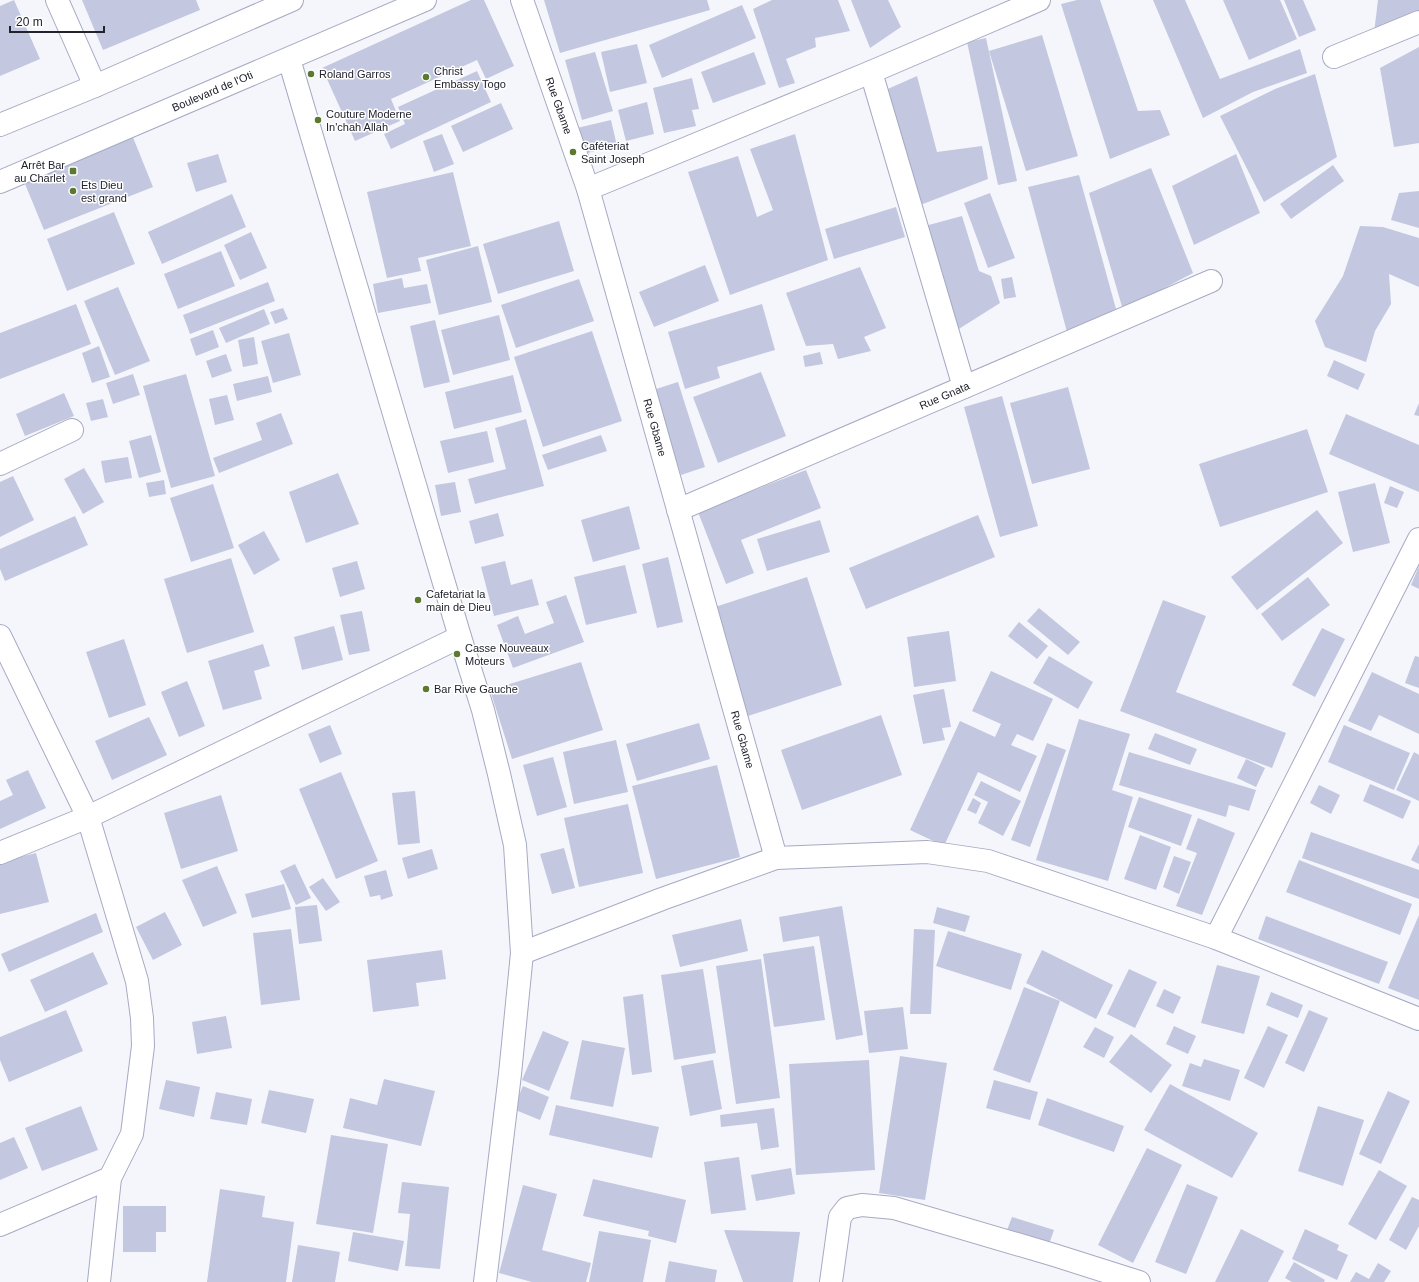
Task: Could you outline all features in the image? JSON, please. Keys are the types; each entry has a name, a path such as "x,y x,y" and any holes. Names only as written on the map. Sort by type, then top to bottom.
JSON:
{"street":[{"path":"56,0 95,86"},
{"path":"0,125 95,86 292,0"},
{"name":"Boulevard de l'Oti","path":"0,182 425,0"},
{"name":"Rue Gbame","path":"522,0 588,189 776,858"},
{"path":"588,189 871,72 1039,0"},
{"path":"1334,57 1419,22"},
{"path":"289,59 485,717 515,845 522,953 510,1074 485,1282"},
{"path":"871,72 964,387"},
{"name":"Rue Gnata","path":"678,510 1211,281"},
{"path":"0,464 72,430"},
{"path":"1216,938 1419,539"},
{"path":"0,636 88,817 137,981 142,1018 143,1046 132,1134 110,1178 99,1282"},
{"path":"0,853 88,817 460,637"},
{"path":"522,953 662,899 776,858 927,852 988,861 1216,938 1419,1019"},
{"path":"0,1225 110,1178"},
{"path":"831,1282 840,1217 847,1208 862,1204 894,1208 1054,1255 1139,1282"}],"building":[{"path":"14,0 40,59 0,76 0,6"},
{"path":"82,0 196,0 200,10 103,50"},
{"path":"471,0 484,0 514,66 486,79 477,60 391,99 400,121 355,141 322,68"},
{"path":"544,0 707,0 710,10 560,53"},
{"path":"772,0 838,0 850,31 815,38 816,47 786,59 795,83 779,88 753,9"},
{"path":"851,0 888,0 901,27 870,48"},
{"path":"1077,0 1100,0 1138,111 1160,110 1170,135 1110,159 1061,4"},
{"path":"1153,0 1185,0 1220,79 1300,49 1307,73 1253,92 1203,118"},
{"path":"1223,0 1280,0 1297,39 1249,60"},
{"path":"1284,0 1303,0 1316,30 1299,37"},
{"path":"1378,0 1419,0 1419,16 1374,33"},
{"path":"742,5 756,38 662,78 649,45"},
{"path":"1042,35 1078,156 1026,171 989,51"},
{"path":"986,38 1017,181 998,185 967,42"},
{"path":"637,44 647,83 610,92 601,52"},
{"path":"1419,47 1419,143 1394,147 1380,68"},
{"path":"595,52 613,111 582,120 565,60"},
{"path":"754,52 766,84 713,103 701,72"},
{"path":"477,71 491,102 391,149 384,134 405,124 398,107"},
{"path":"1315,74 1337,157 1264,202 1220,116 1275,89"},
{"path":"917,76 937,152 982,146 988,179 915,207 881,92"},
{"path":"692,78 699,109 692,110 696,126 664,133 653,88"},
{"path":"647,102 654,134 626,141 618,110"},
{"path":"501,103 513,129 463,152 451,126"},
{"path":"611,120 617,146 583,154 577,128"},
{"path":"442,134 454,164 434,172 423,141"},
{"path":"795,134 828,260 730,295 688,172 738,156 757,217 773,210 750,149"},
{"path":"132,135 153,187 44,230 23,179"},
{"path":"218,154 227,182 196,192 187,163"},
{"path":"1236,154 1260,213 1194,245 1172,186"},
{"path":"1333,165 1344,181 1291,219 1280,204"},
{"path":"1151,168 1193,273 1123,310 1089,193"},
{"path":"453,172 471,246 418,258 421,271 387,278 367,192"},
{"path":"1079,175 1116,309 1067,332 1028,187"},
{"path":"1419,191 1419,228 1391,220 1399,193"},
{"path":"990,193 1015,258 988,268 964,203"},
{"path":"232,194 246,227 162,264 148,232"},
{"path":"896,207 905,237 834,259 825,229"},
{"path":"114,212 135,264 67,291 47,239"},
{"path":"962,216 979,271 991,276 1000,303 954,332 925,226"},
{"path":"559,221 574,271 498,294 483,244"},
{"path":"1360,226 1383,227 1419,238 1419,287 1389,274 1391,304 1375,331 1366,362 1325,347 1315,321 1343,276"},
{"path":"251,232 267,268 240,280 224,245"},
{"path":"478,246 492,302 439,315 426,260"},
{"path":"221,251 235,286 178,309 164,274"},
{"path":"705,265 719,301 654,327 639,292"},
{"path":"860,267 886,328 864,337 871,351 838,359 833,344 806,346 786,293"},
{"path":"1012,277 1016,297 1004,299 1001,279"},
{"path":"402,278 404,288 427,284 431,303 378,313 373,284"},
{"path":"579,279 594,321 516,348 501,305"},
{"path":"268,282 275,301 190,334 183,315"},
{"path":"118,287 150,361 115,375 84,301"},
{"path":"76,304 91,344 0,379 0,333"},
{"path":"762,304 775,350 717,367 720,378 685,389 668,332"},
{"path":"283,308 288,319 275,324 270,312"},
{"path":"264,309 270,324 226,343 219,328"},
{"path":"499,315 510,360 453,375 441,330"},
{"path":"435,320 450,382 424,388 410,326"},
{"path":"213,330 219,347 196,356 190,339"},
{"path":"592,331 622,421 543,447 514,357"},
{"path":"289,333 301,375 273,383 261,341"},
{"path":"254,337 258,364 243,367 238,340"},
{"path":"99,346 110,377 92,383 82,353"},
{"path":"820,352 823,364 805,367 803,356"},
{"path":"226,354 232,371 212,378 206,361"},
{"path":"1334,360 1365,374 1358,390 1327,376"},
{"path":"761,372 786,436 718,463 693,397"},
{"path":"133,374 140,395 113,404 106,383"},
{"path":"186,374 215,476 171,488 143,386"},
{"path":"513,375 522,412 454,429 445,392"},
{"path":"268,376 272,392 237,401 233,384"},
{"path":"678,382 705,467 681,475 653,390"},
{"path":"1068,387 1090,469 1032,484 1010,403"},
{"path":"64,393 74,416 25,436 16,414"},
{"path":"227,395 234,420 215,425 209,399"},
{"path":"1002,396 1038,526 1000,537 964,407"},
{"path":"103,399 108,417 91,421 86,403"},
{"path":"1419,403 1419,416 1414,415"},
{"path":"281,413 293,444 219,473 213,458 262,440 256,423"},
{"path":"1346,414 1419,445 1419,492 1329,454"},
{"path":"526,419 544,486 475,504 468,479 506,469 495,428"},
{"path":"1307,429 1328,492 1220,527 1199,464"},
{"path":"487,431 494,462 448,473 440,441"},
{"path":"151,435 161,472 139,478 129,441"},
{"path":"601,435 607,451 548,470 542,455"},
{"path":"128,457 132,478 105,483 101,461"},
{"path":"84,468 104,502 83,514 64,479"},
{"path":"806,470 821,508 741,540 754,573 726,584 698,512"},
{"path":"338,473 359,524 306,543 289,492"},
{"path":"13,476 34,520 0,537 0,482"},
{"path":"164,480 166,494 149,497 146,483"},
{"path":"455,482 461,512 441,516 435,485"},
{"path":"1375,483 1390,543 1353,552 1338,492"},
{"path":"213,484 234,548 191,562 170,498"},
{"path":"1390,486 1404,492 1397,508 1384,503"},
{"path":"629,506 640,549 593,562 581,520"},
{"path":"1317,510 1343,543 1257,610 1231,577"},
{"path":"498,513 504,536 475,544 469,521"},
{"path":"978,515 995,557 866,609 849,568"},
{"path":"75,516 88,545 5,581 0,569 0,549"},
{"path":"820,520 830,552 767,571 757,539"},
{"path":"264,531 280,560 254,575 238,545"},
{"path":"668,557 683,622 657,628 642,564"},
{"path":"231,558 254,632 187,653 164,579"},
{"path":"357,561 365,589 340,597 332,568"},
{"path":"505,561 511,585 532,579 539,605 494,616 481,567"},
{"path":"625,565 637,613 586,625 574,577"},
{"path":"1419,566 1419,589 1411,585"},
{"path":"807,577 842,685 748,716 712,608"},
{"path":"1308,577 1330,605 1282,641 1261,614"},
{"path":"566,595 584,642 513,668 497,625 518,616 525,634 554,623 546,602"},
{"path":"1163,600 1206,616 1176,692 1286,733 1272,768 1120,711"},
{"path":"1039,608 1080,642 1068,655 1027,621"},
{"path":"362,611 370,651 349,655 340,615"},
{"path":"1019,622 1048,646 1037,659 1008,636"},
{"path":"334,626 343,660 302,670 294,637"},
{"path":"1322,628 1345,639 1315,697 1292,685"},
{"path":"949,631 956,681 914,687 907,637"},
{"path":"124,639 146,705 109,718 86,652"},
{"path":"263,644 270,666 254,671 262,699 223,710 208,661"},
{"path":"1049,656 1093,682 1078,709 1033,683"},
{"path":"1415,656 1419,657 1419,688 1405,683"},
{"path":"581,662 603,730 512,759 490,690"},
{"path":"991,671 1053,699 1033,741 1017,734 1011,745 1037,756 1020,792 978,772 944,846 910,830 960,721 995,737 1001,724 972,711"},
{"path":"1372,672 1419,694 1419,734 1379,715 1371,731 1348,721"},
{"path":"187,681 205,726 179,737 161,692"},
{"path":"944,689 951,727 942,728 945,740 923,744 913,695"},
{"path":"881,715 902,775 802,810 781,750"},
{"path":"149,717 167,755 112,780 95,741"},
{"path":"1079,719 1130,734 1112,790 1133,797 1108,881 1036,860"},
{"path":"699,723 710,759 637,781 626,744"},
{"path":"330,725 342,754 320,763 308,734"},
{"path":"1344,725 1410,753 1394,790 1328,762"},
{"path":"1155,733 1197,749 1190,765 1148,749"},
{"path":"616,740 628,792 574,804 563,752"},
{"path":"1047,743 1066,750 1030,847 1011,840"},
{"path":"1129,752 1256,790 1249,811 1229,805 1226,817 1119,785"},
{"path":"1414,752 1419,755 1419,801 1396,790"},
{"path":"553,757 567,807 537,816 523,765"},
{"path":"1246,759 1265,768 1256,787 1237,778"},
{"path":"717,765 740,857 656,879 632,786"},
{"path":"28,770 46,808 0,829 0,801 13,795 6,780"},
{"path":"341,772 378,861 336,879 299,789"},
{"path":"981,781 1021,801 1003,836 978,823 988,802 974,795"},
{"path":"1370,784 1411,801 1403,819 1363,801"},
{"path":"1319,785 1340,795 1331,814 1310,803"},
{"path":"415,791 420,843 398,845 392,793"},
{"path":"221,795 238,851 181,869 164,813"},
{"path":"1139,797 1192,815 1181,846 1128,827"},
{"path":"973,798 981,803 976,814 967,810"},
{"path":"628,804 643,873 579,887 564,818"},
{"path":"1198,818 1235,833 1202,915 1176,906 1197,853 1186,849"},
{"path":"1311,832 1419,870 1419,899 1302,858"},
{"path":"1140,835 1171,847 1156,890 1124,879"},
{"path":"1419,844 1419,864 1411,860"},
{"path":"564,848 575,888 552,894 540,854"},
{"path":"432,849 438,869 408,879 402,858"},
{"path":"36,853 49,902 0,914 0,862"},
{"path":"1174,856 1191,862 1179,894 1163,887"},
{"path":"1299,860 1412,904 1400,935 1286,892"},
{"path":"295,864 311,898 296,905 280,871"},
{"path":"217,866 237,913 203,927 182,880"},
{"path":"386,870 393,896 381,900 380,895 370,897 364,876"},
{"path":"323,878 340,902 326,911 309,887"},
{"path":"284,884 291,909 252,918 245,894"},
{"path":"317,905 322,941 299,944 295,907"},
{"path":"842,906 863,1035 836,1040 819,936 783,942 779,917"},
{"path":"937,907 970,916 965,932 933,923"},
{"path":"165,912 182,945 153,960 136,927"},
{"path":"96,913 103,932 9,972 1,954"},
{"path":"1419,915 1419,1000 1388,988"},
{"path":"1266,916 1388,962 1379,984 1258,939"},
{"path":"741,919 748,951 680,967 672,935"},
{"path":"291,929 300,1000 261,1005 253,933"},
{"path":"914,929 935,930 931,1014 910,1014"},
{"path":"948,931 1022,954 1011,990 936,966"},
{"path":"814,946 825,1020 774,1027 763,954"},
{"path":"442,950 446,979 416,983 419,1006 373,1012 367,960"},
{"path":"1042,950 1113,985 1096,1019 1026,983"},
{"path":"93,952 108,984 45,1012 30,980"},
{"path":"761,959 780,1098 736,1104 716,966"},
{"path":"1217,965 1260,976 1244,1034 1201,1023"},
{"path":"703,969 716,1053 674,1060 661,975"},
{"path":"1129,969 1157,982 1135,1028 1107,1014"},
{"path":"1024,987 1060,1001 1030,1083 993,1070"},
{"path":"1164,989 1181,997 1173,1014 1156,1006"},
{"path":"1271,992 1303,1005 1298,1018 1266,1005"},
{"path":"643,994 652,1072 632,1075 623,997"},
{"path":"903,1007 908,1049 869,1053 864,1011"},
{"path":"66,1010 83,1051 9,1082 0,1060 0,1037"},
{"path":"1309,1010 1328,1018 1304,1072 1285,1063"},
{"path":"226,1016 232,1048 197,1054 192,1022"},
{"path":"1174,1026 1196,1036 1188,1054 1166,1044"},
{"path":"1268,1026 1288,1035 1264,1088 1244,1078"},
{"path":"1095,1027 1114,1037 1104,1058 1083,1047"},
{"path":"543,1031 569,1042 549,1091 522,1080"},
{"path":"1131,1034 1172,1065 1151,1093 1109,1062"},
{"path":"582,1040 625,1048 613,1107 570,1099"},
{"path":"900,1056 947,1063 925,1200 879,1193"},
{"path":"1204,1059 1240,1070 1230,1101 1182,1086 1190,1063 1201,1067"},
{"path":"713,1060 722,1109 690,1116 681,1066"},
{"path":"869,1060 875,1170 796,1175 789,1064"},
{"path":"384,1079 435,1091 421,1146 343,1128 350,1098 377,1105"},
{"path":"166,1080 200,1087 194,1117 159,1109"},
{"path":"994,1080 1038,1092 1030,1120 986,1108"},
{"path":"1170,1084 1258,1133 1232,1178 1144,1130"},
{"path":"523,1086 549,1097 540,1120 513,1109"},
{"path":"269,1090 314,1099 306,1133 261,1123"},
{"path":"1388,1091 1410,1101 1381,1164 1359,1154"},
{"path":"216,1092 252,1099 247,1125 210,1119"},
{"path":"1047,1098 1124,1126 1114,1152 1038,1125"},
{"path":"556,1105 659,1127 652,1158 549,1135"},
{"path":"81,1106 98,1150 42,1171 25,1128"},
{"path":"1318,1106 1364,1120 1343,1186 1298,1171"},
{"path":"774,1108 779,1147 761,1150 757,1123 721,1127 720,1115"},
{"path":"331,1135 388,1144 373,1233 316,1224"},
{"path":"14,1137 28,1168 0,1180 0,1143"},
{"path":"1147,1148 1182,1165 1133,1263 1098,1245"},
{"path":"739,1157 746,1210 711,1214 704,1162"},
{"path":"791,1168 795,1194 756,1201 751,1175"},
{"path":"1379,1170 1407,1186 1376,1240 1348,1224"},
{"path":"593,1179 686,1200 676,1243 648,1236 649,1231 583,1216"},
{"path":"402,1182 449,1187 440,1269 405,1266 410,1214 398,1213"},
{"path":"1187,1184 1218,1197 1186,1274 1155,1262"},
{"path":"523,1185 557,1194 542,1250 591,1263 586,1282 532,1282 499,1273"},
{"path":"220,1189 265,1196 262,1217 294,1222 286,1282 207,1282"},
{"path":"1412,1197 1419,1200 1419,1226 1406,1250 1389,1240"},
{"path":"123,1206 166,1206 166,1232 156,1232 156,1252 123,1252"},
{"path":"1012,1217 1054,1230 1049,1244 1007,1230"},
{"path":"1241,1229 1284,1251 1268,1282 1215,1282"},
{"path":"1305,1229 1339,1245 1337,1250 1348,1255 1337,1280 1292,1259"},
{"path":"724,1230 800,1232 793,1282 743,1282"},
{"path":"599,1231 651,1240 643,1282 589,1282"},
{"path":"353,1232 404,1241 398,1271 348,1261"},
{"path":"298,1245 340,1252 335,1282 292,1282"},
{"path":"669,1261 717,1270 715,1282 665,1282"},
{"path":"1294,1262 1325,1280 1324,1282 1292,1282 1285,1278"},
{"path":"1378,1263 1391,1271 1384,1282 1350,1282 1356,1272 1369,1279"}],"place":[{"name":"Roland Garros","path":"311,74"},
{"name":"Christ Embassy Togo","path":"426,77"},
{"name":"Couture Moderne In'chah Allah","path":"318,120"},
{"name":"Caféteriat Saint Joseph","path":"573,152"},
{"name":"Arrêt Bar au Charlet","path":"73,171"},
{"name":"Ets Dieu est grand","path":"73,191"},
{"name":"Cafetariat la main de Dieu","path":"418,600"},
{"name":"Casse Nouveaux Moteurs","path":"457,654"},
{"name":"Bar Rive Gauche","path":"426,689"}]}
